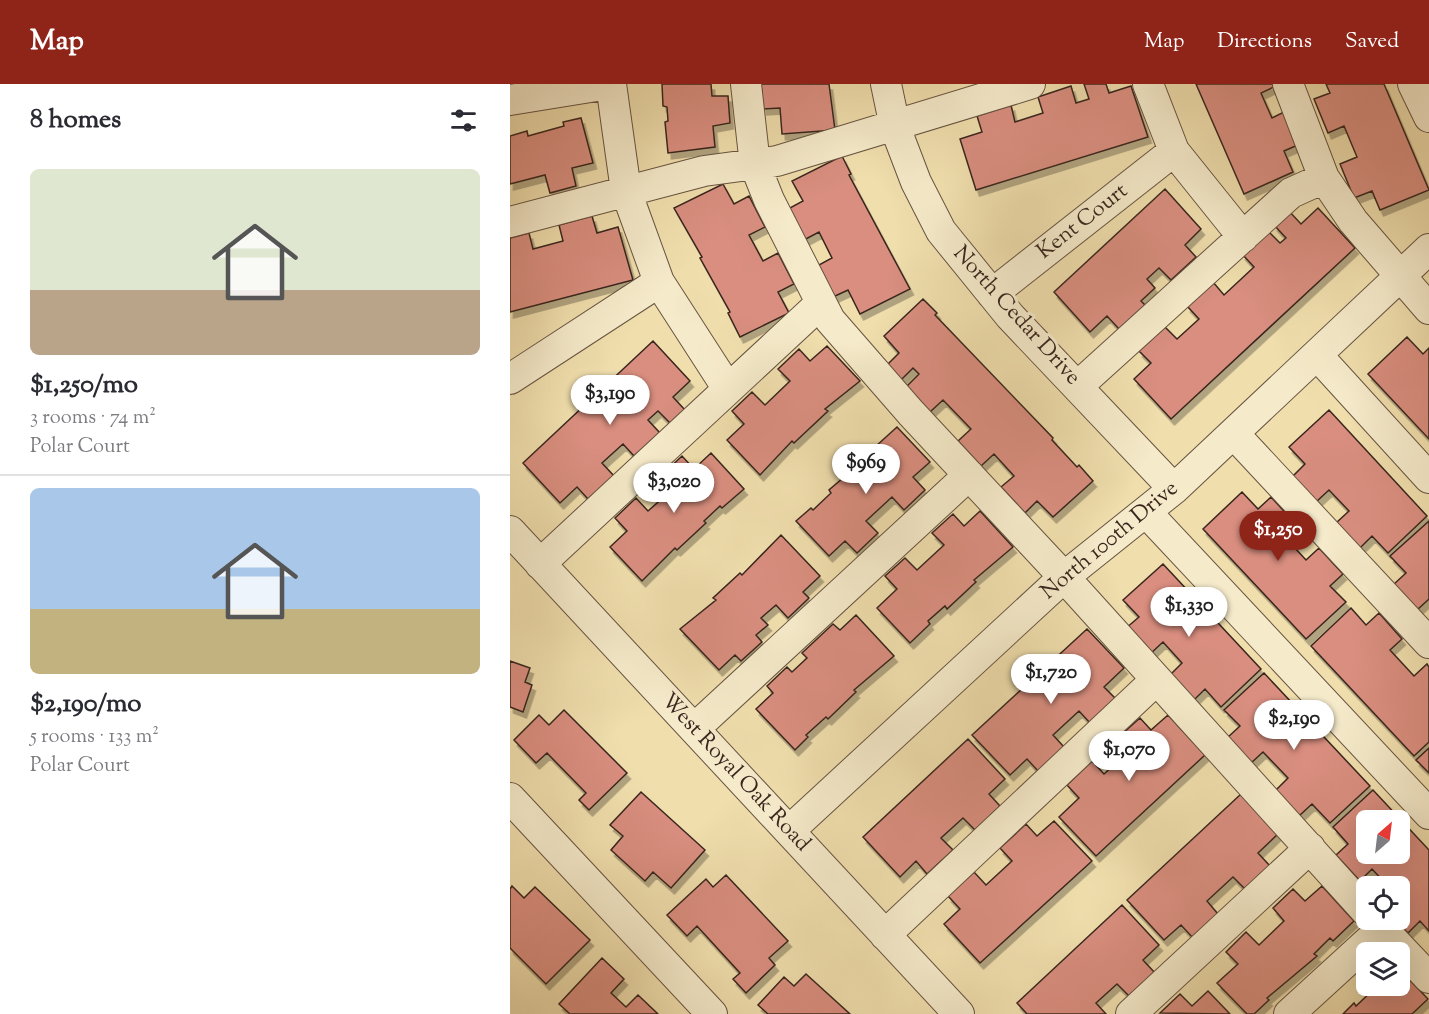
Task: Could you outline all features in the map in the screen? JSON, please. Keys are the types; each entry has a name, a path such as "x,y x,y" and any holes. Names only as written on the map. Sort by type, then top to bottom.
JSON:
{"street":[{"path":"510,100 610,84 626,191 659,282 728,389"},
{"path":"746,84 755,165 769,200 821,303 848,343 1064,577 1356,900"},
{"name":"North Cedar Drive","path":"886,84 895,128 916,182 941,231 1010,316 1174,489"},
{"path":"510,222 704,171 777,161 895,128 1030,84"},
{"path":"1148,84 1174,151 1243,237"},
{"path":"1288,84 1324,178 1353,221 1429,309"},
{"path":"1413,84 1429,117"},
{"name":"Kent Court","path":"992,294 1174,151"},
{"path":"1078,386 1291,193 1324,178"},
{"name":"North 100th Drive","path":"789,831 1064,577 1174,489 1429,249"},
{"path":"510,379 659,282"},
{"path":"540,564 821,303"},
{"path":"1317,355 1429,478"},
{"path":"1234,434 1429,643"},
{"path":"694,729 969,475"},
{"path":"1146,512 1429,814"},
{"name":"West Royal Oak Road","path":"510,531 959,1014"},
{"path":"885,935 1156,680"},
{"path":"510,798 705,1012"},
{"path":"1131,1014 1310,848"},
{"path":"1289,1014 1365,930"},
{"path":"1383,930 1429,978"}],"building":[{"path":"662,84 711,84 712,96 728,96 730,123 713,126 715,147 668,153 665,122 668,121 667,107 663,106"},
{"path":"761,84 829,84 835,130 782,134 780,108 763,109"},
{"path":"1084,84 1106,84 1109,93 1131,86 1148,137 976,190 960,139 982,132 977,116 1011,105 1015,122 1043,113 1038,97 1071,86 1076,103 1089,99"},
{"path":"1196,84 1275,84 1276,86 1261,93 1272,118 1286,111 1300,144 1284,151 1293,172 1244,194"},
{"path":"1326,84 1384,84 1429,190 1380,210 1372,191 1354,198 1340,164 1357,157 1344,126 1328,133 1314,99 1330,93"},
{"path":"581,118 593,163 572,168 576,186 550,193 545,175 510,184 510,136 527,131 528,136 564,126 563,122"},
{"path":"842,156 851,174 849,175 910,289 860,314 848,290 833,297 817,266 832,258 819,232 804,240 788,209 803,201 792,181"},
{"path":"723,184 734,204 749,196 765,227 749,235 763,261 778,253 794,284 778,292 789,313 740,337 728,313 730,312 700,258 702,257 674,208"},
{"path":"1165,189 1201,229 1185,245 1196,257 1171,280 1159,268 1147,279 1155,288 1141,301 1145,305 1119,329 1107,316 1090,332 1054,292"},
{"path":"1318,208 1355,248 1171,419 1134,379 1151,363 1139,351 1165,327 1177,339 1199,319 1187,306 1213,282 1224,295 1254,267 1242,254 1268,231 1280,243 1286,238 1274,225 1289,211 1301,224"},
{"path":"592,216 597,233 618,227 633,280 510,312 510,238 529,233 533,249 563,241 559,225"},
{"path":"923,299 937,313 935,315 1053,438 1052,440 1077,467 1079,465 1093,481 1053,517 1037,501 1025,513 1001,487 1014,476 994,454 981,466 958,441 971,429 943,400 930,412 907,386 919,374 913,368 901,380 887,365 899,353 884,336"},
{"path":"1407,337 1423,354 1429,348 1429,439 1368,374"},
{"path":"653,341 690,381 673,397 685,410 671,424 658,411 648,420 660,433 634,456 623,444 602,463 614,476 588,499 577,487 560,503 523,463"},
{"path":"827,346 860,381 825,409 828,411 794,443 792,441 760,475 727,440 744,424 732,411 752,392 765,405 790,381 778,369 799,349 810,361"},
{"path":"1329,410 1427,516 1388,553 1372,536 1360,548 1336,523 1349,511 1329,490 1316,502 1292,477 1305,464 1289,447"},
{"path":"897,427 930,462 913,477 925,490 904,510 892,497 866,521 878,533 857,553 845,541 829,556 796,521 811,508 813,510 831,493 829,490 877,449 875,447"},
{"path":"711,453 744,489 722,508 720,506 704,521 706,523 677,550 675,548 642,581 610,547 627,531 615,518 636,498 648,511 674,488 662,475 682,456 694,469"},
{"path":"1242,492 1258,509 1271,497 1294,522 1282,534 1306,560 1319,548 1343,574 1330,586 1346,602 1306,639 1203,529"},
{"path":"980,511 1013,547 974,580 976,582 947,609 945,606 928,621 930,624 910,643 877,608 897,589 885,576 905,558 917,570 944,545 932,533 953,514 964,526"},
{"path":"1429,521 1429,599 1417,610 1393,585 1406,573 1390,556"},
{"path":"781,535 820,576 803,592 809,598 788,618 776,605 761,618 768,625 756,635 762,642 741,661 735,655 719,670 680,629 716,600 713,598 740,573 742,575"},
{"path":"1163,564 1261,669 1221,707 1205,689 1192,702 1169,676 1182,663 1163,642 1149,655 1125,629 1139,617 1123,600"},
{"path":"1351,608 1366,625 1379,613 1402,639 1390,650 1414,676 1427,664 1429,667 1429,742 1414,756 1311,646"},
{"path":"856,615 894,656 854,690 856,692 828,719 826,717 806,735 808,737 795,750 756,709 773,693 767,686 787,667 792,672 807,658 802,653 833,624 840,630"},
{"path":"1087,629 1124,668 1104,687 1116,699 1090,723 1079,711 1053,735 1064,747 1038,771 1027,759 1010,775 972,735"},
{"path":"510,661 530,668 525,682 532,685 523,712 510,707"},
{"path":"1264,673 1370,786 1330,823 1312,804 1299,816 1275,791 1288,778 1263,752 1250,764 1227,738 1240,726 1224,710"},
{"path":"564,710 627,773 589,810 579,800 586,793 547,753 536,763 514,740 539,715 549,725"},
{"path":"1168,715 1205,755 1096,856 1059,817 1079,798 1067,785 1092,761 1104,774 1126,754 1114,741 1140,718 1151,730"},
{"path":"968,739 1005,779 989,794 1000,806 975,830 963,818 941,838 953,850 927,874 916,861 900,877 863,837"},
{"path":"1429,748 1429,773 1416,760"},
{"path":"1373,790 1392,810 1356,810 1356,864 1410,864 1410,830 1429,850 1429,931 1420,921 1408,933 1405,930 1410,930 1410,876 1379,876 1372,869 1365,876 1356,877 1336,855 1348,844 1333,827"},
{"path":"641,792 705,850 671,888 653,872 645,881 611,850 623,836 610,825"},
{"path":"1241,794 1278,834 1258,853 1270,866 1245,889 1233,877 1207,901 1218,914 1193,938 1181,925 1164,940 1127,900"},
{"path":"1054,821 1092,861 980,963 944,924 960,909 948,896 974,872 986,885 1012,861 1000,848 1026,824 1037,836"},
{"path":"726,875 788,941 769,958 775,965 746,993 733,979 740,973 697,926 687,936 667,915 706,879 713,887"},
{"path":"512,886 524,898 535,887 590,940 546,984 510,948 510,889"},
{"path":"1322,886 1354,921 1333,941 1330,938 1314,954 1317,956 1267,998 1269,1000 1254,1014 1247,1014 1217,983 1238,964 1226,952 1246,932 1259,945 1284,921 1273,908 1293,889 1305,901"},
{"path":"1122,905 1159,945 1143,960 1155,973 1129,996 1117,984 1096,1003 1106,1014 1027,1014 1017,1003"},
{"path":"602,958 624,979 611,993 626,1007 638,995 658,1014 570,1014 559,1004"},
{"path":"806,974 850,1014 768,1014 758,1005 784,977 794,986"},
{"path":"1410,980 1428,999 1412,1014 1343,1014 1354,1003 1356,1006 1367,996 1410,996"},
{"path":"1208,991 1230,1014 1160,1013 1180,994 1192,1006"}]}
